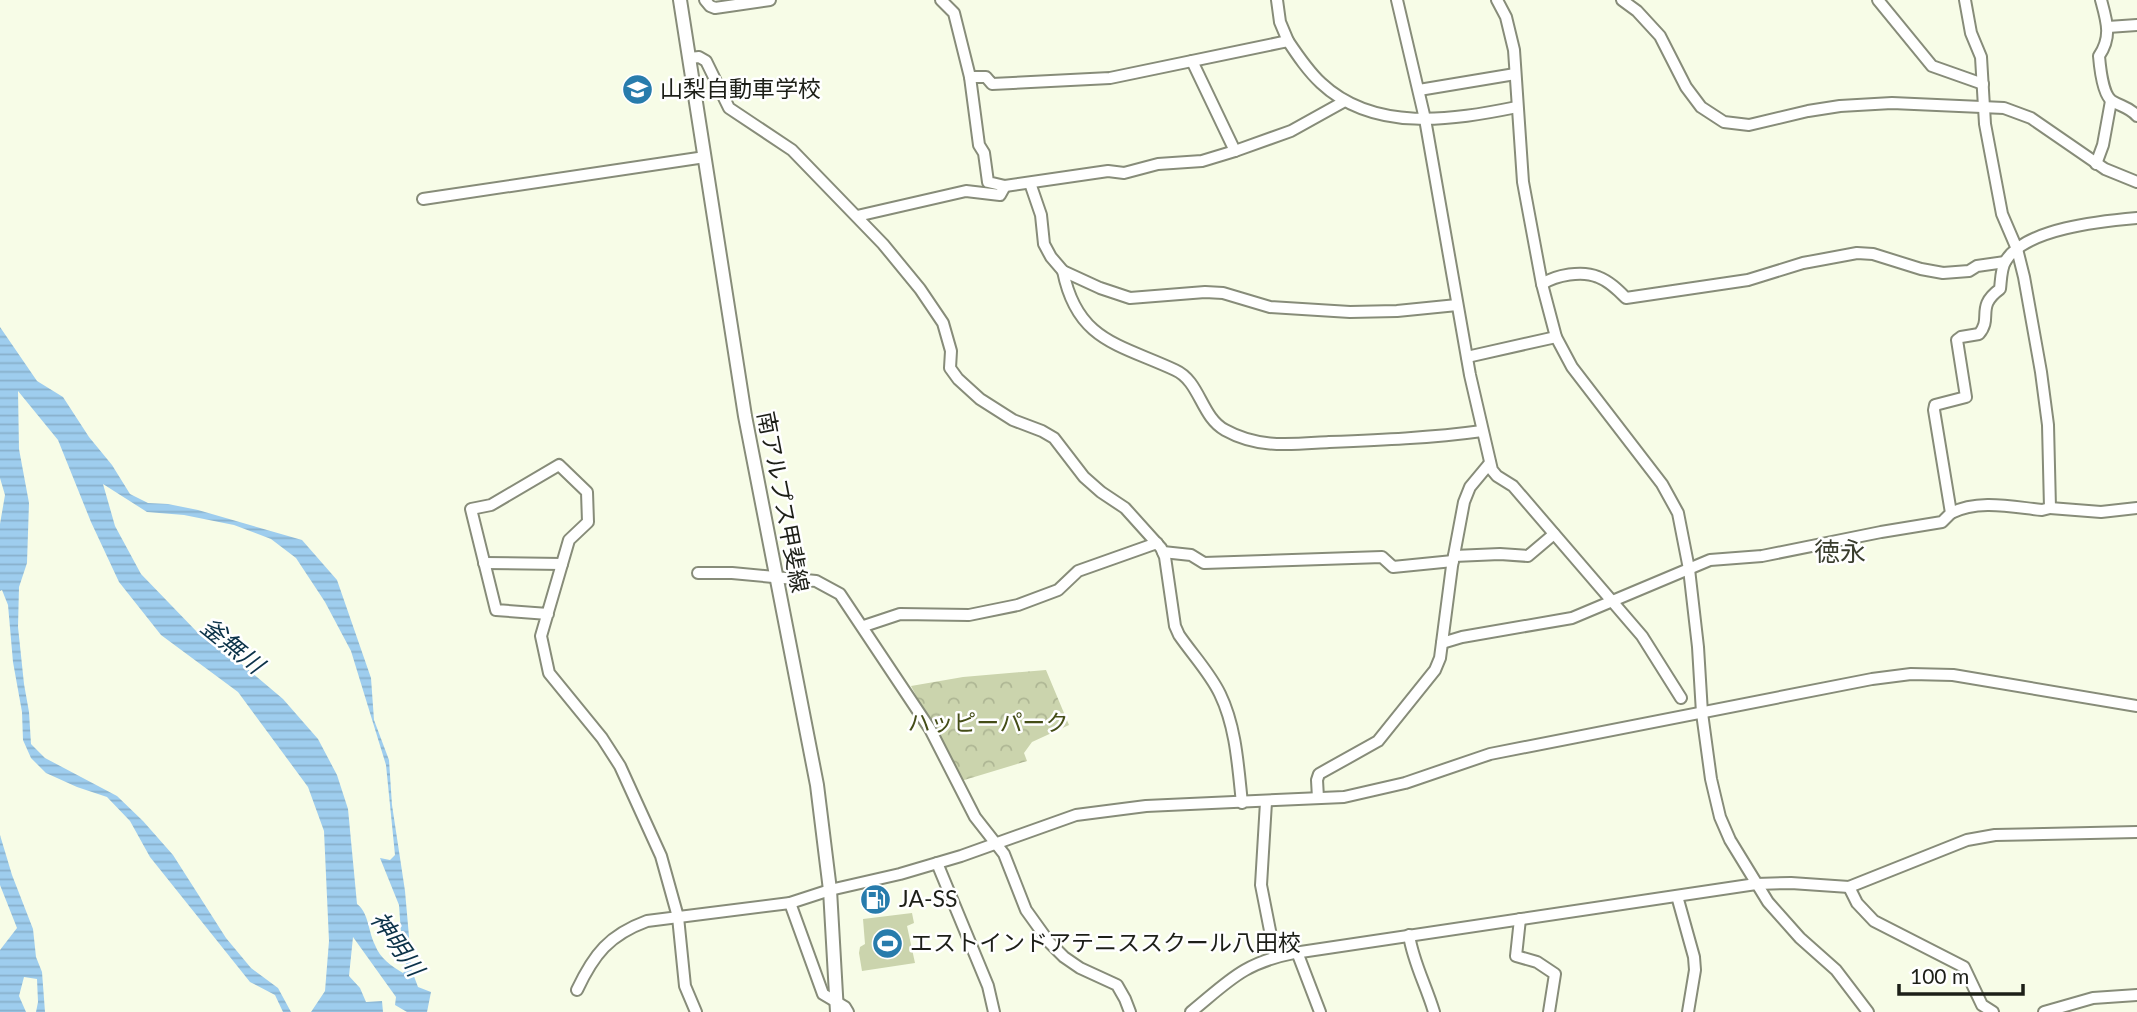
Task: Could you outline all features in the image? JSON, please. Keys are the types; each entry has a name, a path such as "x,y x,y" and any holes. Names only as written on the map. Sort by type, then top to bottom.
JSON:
{"main road":[{"name":"南アルプス甲斐線","path":"680,0 745,416 816,773 830,890 836,1007"}],"street":[{"path":"705,0 715,8 771,0"},
{"path":"940,0 954,13 970,77 979,145 984,153 989,182 1005,186 1108,171 1124,173 1158,164 1202,161 1236,152 1292,131 1345,101"},
{"path":"1277,0 1280,22 1288,41 1303,64 1322,85 1357,108 1384,115 1451,119 1517,107"},
{"path":"1397,0 1425,119 1457,304 1490,464 1497,477 1513,486 1643,636 1681,698"},
{"path":"1497,0 1509,28 1514,50 1522,182 1542,284 1556,337 1572,367 1662,484 1678,513 1689,569 1711,779 1720,817 1756,884 1781,918 1836,970 1868,1012"},
{"path":"1622,0 1637,11 1660,36 1686,87 1701,107 1724,122 1749,125 1840,106 1892,103 2004,108 2031,118 2096,164 2137,182"},
{"path":"1878,0 1932,66 1983,84"},
{"path":"1965,0 1971,33 1981,57 1985,124 2003,214 2017,249 2039,359 2048,425 2050,508"},
{"path":"2101,0 2108,27 2105,47 2099,56 2104,91 2111,101 2130,108 2137,116"},
{"path":"2108,27 2137,25"},
{"path":"970,77 986,77 992,84 1110,78 1288,41"},
{"path":"691,58 698,57 706,61 729,108 792,150 857,216 905,271 943,323 951,351 950,368 958,379 980,399 1013,420 1054,439 1084,477 1125,508 1160,548 1166,557 1175,626 1220,694 1230,723 1235,742 1242,803"},
{"path":"1192,61 1236,152"},
{"path":"1419,90 1515,74"},
{"path":"2096,164 2103,145 2111,101"},
{"path":"423,199 705,157"},
{"path":"1030,183 1041,215 1044,244 1063,271 1130,298 1223,293 1270,307 1350,312 1396,311 1457,304"},
{"path":"857,216 967,191 1000,195 1005,186"},
{"path":"1951,513 1935,405 1966,397 1957,340 1979,334 1984,328 1985,306 2000,289 2005,262 2017,249 2051,232 2074,226 2137,218"},
{"path":"1542,284 1565,276 1597,276 1626,298 1748,280 1803,263 1857,253 1873,254 1921,269 1943,272 1969,271 1977,266 2005,262"},
{"path":"1063,271 1071,300 1088,325 1108,341 1179,371 1192,385 1213,421 1225,430 1272,445 1433,437 1482,431"},
{"path":"1467,356 1556,337"},
{"path":"1318,798 1319,774 1378,741 1435,670 1440,658 1464,502 1471,487 1490,464"},
{"path":"548,614 496,610 471,509 491,505 559,465 583,487 588,496 588,522 569,540 548,614 541,636 549,673 602,738 620,766 661,856 678,917 685,986 696,1012"},
{"path":"1442,643 1462,637 1572,618 1710,560 1762,556 1942,522 1964,506 1990,505 2101,512 2137,508"},
{"path":"863,626 900,614 969,615 1018,605 1058,590 1078,571 1160,548 1191,555 1204,563 1382,557 1393,567 1500,554 1528,556 1554,534"},
{"path":"484,564 562,564"},
{"path":"698,573 732,573 816,581 840,594 930,729 975,817 1004,855 1026,910 1049,942 1080,968 1116,985 1130,1012"},
{"path":"577,990 588,967 614,937 647,921 790,904 830,890 937,863 1087,813 1146,806 1343,797 1405,783 1490,754 1872,679 1911,674 1953,675 2137,706"},
{"path":"1266,802 1261,885 1275,956"},
{"path":"1191,1012 1238,973 1275,956 1756,884 1791,883 1849,887 1967,841 1995,835 2137,832"},
{"path":"937,863 978,959 994,1012"},
{"path":"1849,887 1857,903 1874,921 1964,967 1982,1004 1993,1012"},
{"path":"1677,896 1694,957 1695,970 1688,1012"},
{"path":"790,904 823,994 836,1007 845,1007 848,1012"},
{"path":"1520,919 1516,956 1537,962 1555,974 1549,1012"},
{"path":"1409,935 1412,957 1434,1012"},
{"path":"1297,952 1320,1012"},
{"path":"2044,1012 2093,998 2137,995"}],"green space":[{"name":"ハッピーパーク","path":"1046,670 1069,725 1032,742 1024,753 1027,761 961,781 911,686 963,677"},
{"name":"エストインドアテニススクール八田校","path":"912,913 914,923 907,926 915,963 862,971 859,953 860,947 865,944 863,919"}],"water":[{"path":"0,327 37,381 63,397 130,494 148,503 198,510 302,540 337,580 371,678 374,720 389,760 412,971 418,987 431,992 427,1012 407,1012 395,1005 396,997 353,937 349,976 360,988 366,1002 382,1001 383,1012 311,1012 325,991 329,941 324,831 308,787 238,692 161,635 119,582 58,440 18,391 19,449 29,503 27,563 19,587 18,627 31,744 45,758 117,796 143,821 173,855 226,938 251,968 278,988 291,1012 283,1012 275,995 250,982 150,857 130,821 107,797 46,773 31,758 23,740 8,605 2,590 0,591 0,524 5,495 0,478","holes":["103,484 147,512 184,515 234,525 271,539 296,558 325,602 351,651 386,765 395,855 390,860 380,858 399,905 402,947 407,969 403,973 380,954 364,912 357,904 348,809 337,775 318,739 283,699 244,666 198,633 141,574 115,526"]},
{"path":"0,835 33,929 36,957 42,972 45,1012 36,1012 37,979 24,977 19,996 26,1012 0,1012 0,950 17,928 0,885"}],"place":[{"name":"山梨自動車学校","path":"637,89"},
{"name":"JA-SS","path":"876,899"},
{"name":"エストインドアテニススクール八田校","path":"887,943"}],"district":[{"name":"徳永","path":"1840,552"}],"water label":[{"name":"釜無川","path":"232,646"},
{"name":"神明川","path":"397,944"}]}
